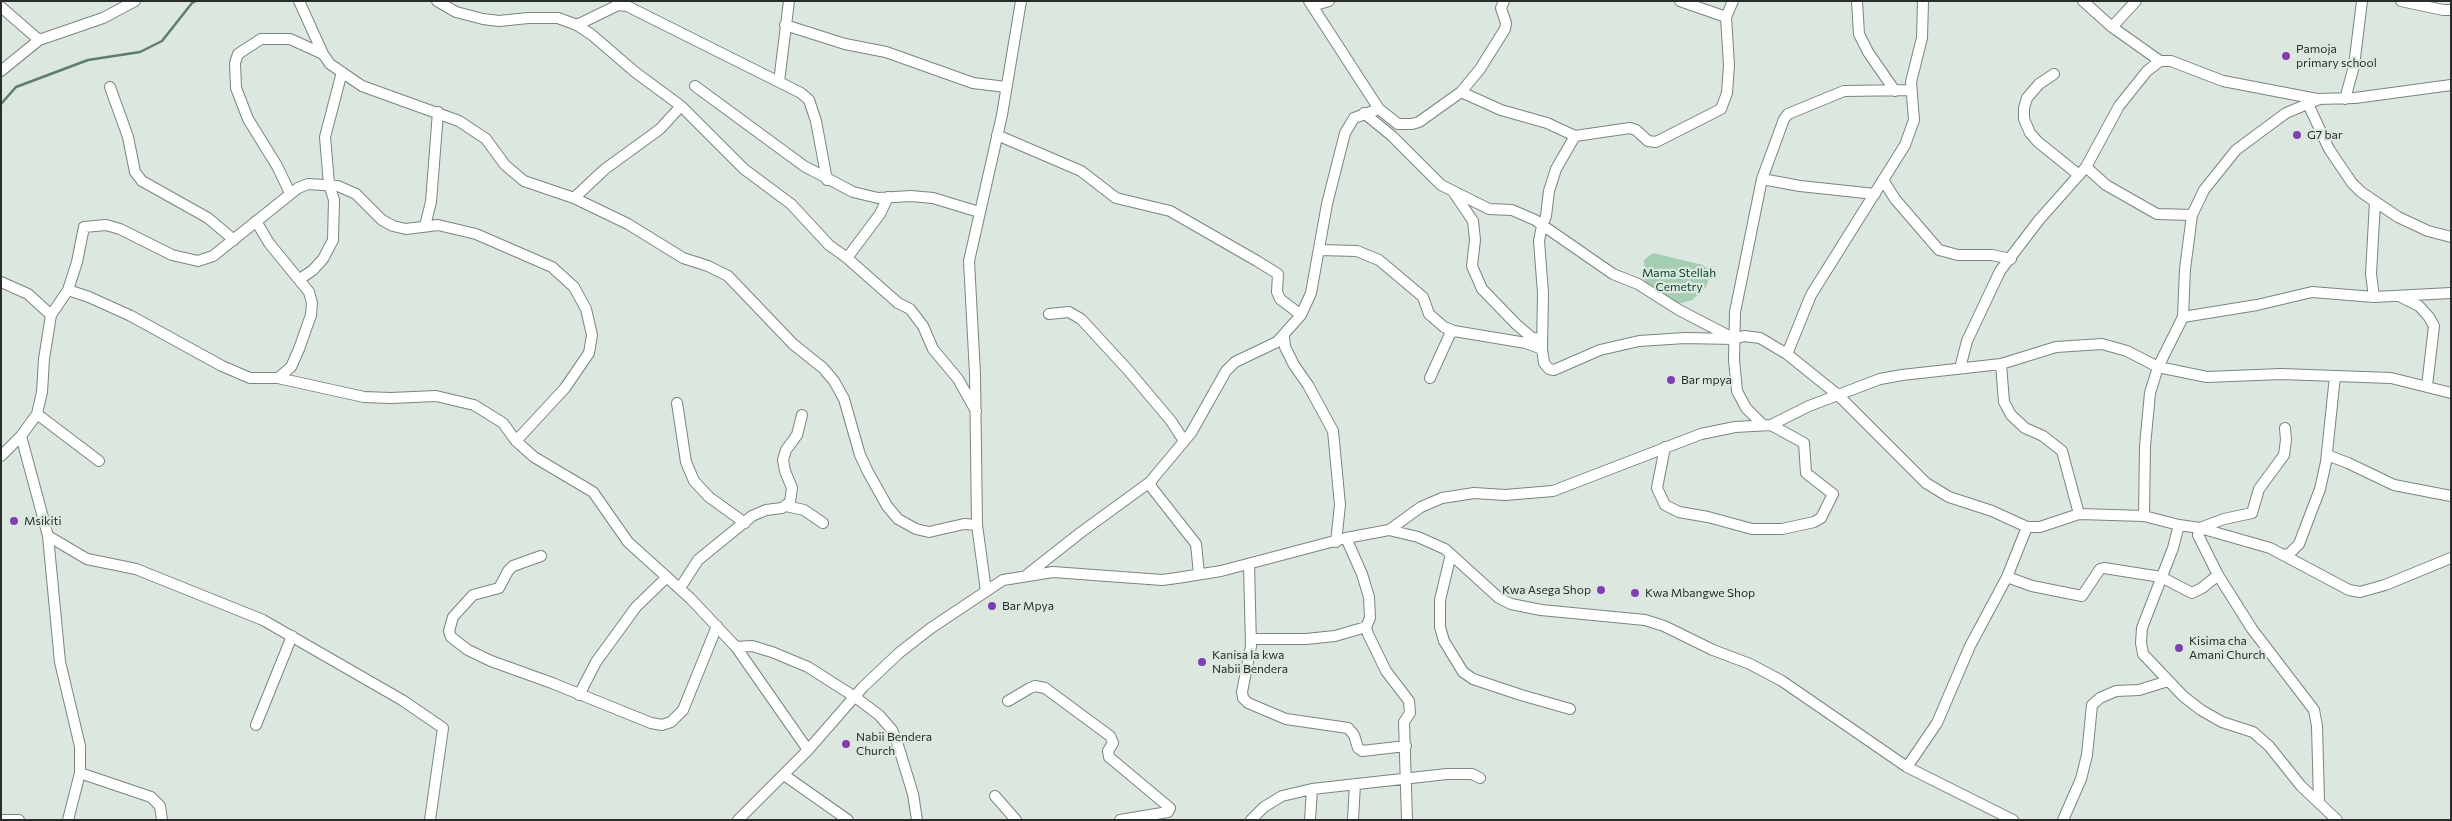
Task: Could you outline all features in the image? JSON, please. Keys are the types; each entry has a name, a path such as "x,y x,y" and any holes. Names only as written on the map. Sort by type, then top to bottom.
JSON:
{"street":[{"path":"1,72 39,40 103,18 135,1"},
{"path":"300,1 323,54 330,64 342,72 371,90 438,112 475,129 486,139 506,165 524,181 574,198 628,224 683,258 708,266 728,276 793,344 823,368 834,381 844,399 860,455 887,506 898,518 916,529 929,532 964,524 978,525"},
{"path":"437,1 456,12 483,19 499,21 528,18 558,18 577,25 681,106 744,169 791,204 829,245 847,258 898,303 915,314 924,326 934,349 958,379 976,411"},
{"path":"779,82 789,1"},
{"path":"986,591 978,525 976,411 969,271 979,212 997,134 1021,1"},
{"path":"1329,1 1311,4 1379,109 1398,124 1419,122 1460,92 1480,69 1505,29 1506,23 1501,8 1504,1"},
{"path":"1460,92 1501,110 1548,123 1575,136 1630,128 1636,130 1648,141 1656,142 1721,109 1725,102 1729,65 1726,18 1733,1"},
{"path":"1857,1 1859,34 1868,52 1894,91"},
{"path":"1787,354 1811,295 1905,145 1914,120 1910,90 1922,38 1923,1"},
{"path":"2083,1 2112,27 2160,61 2171,62 2223,81 2313,102"},
{"path":"2112,27 2136,1"},
{"path":"2345,99 2354,66 2362,1"},
{"path":"2401,1 2433,9 2451,10"},
{"path":"1684,2 1726,18"},
{"path":"577,25 618,5 627,6 801,93 809,100 820,138 827,180"},
{"path":"1,6 39,40"},
{"path":"785,25 844,44 886,52 973,83 1006,87"},
{"path":"290,193 277,166 248,119 236,88 235,64 238,54 261,39 290,39 323,54"},
{"path":"1960,368 1967,341 2000,271 2082,171 2119,106 2147,71 2160,61"},
{"path":"300,279 313,270 323,259 333,240 334,200 330,184 325,136 342,72"},
{"path":"2054,74 2039,84 2027,98 2024,108 2024,119 2030,133 2038,142 2112,190 2157,214 2192,215"},
{"path":"2144,516 2147,412 2150,393 2158,367 2183,318 2185,269 2192,215 2204,190 2236,150 2286,113 2313,102 2451,85"},
{"path":"695,86 793,158 827,180 864,196 878,198 911,196 933,198 979,212"},
{"path":"110,87 128,137 135,172 142,181 208,218 234,240"},
{"path":"1665,447 1657,488 1665,505 1679,512 1708,517 1737,527 1752,529 1782,529 1814,522 1821,518 1833,494 1806,473 1804,443 1767,425 1746,408 1737,391 1734,339 1735,312 1762,179 1784,119 1788,114 1844,91 1910,90"},
{"path":"2313,102 2328,149 2355,187 2412,224 2451,237"},
{"path":"574,198 605,169 660,129 681,106"},
{"path":"1028,575 1080,533 1150,482 1196,426 1203,408 1226,370 1236,362 1284,337 1301,315 1311,293 1320,250 1324,218 1345,133 1354,118 1379,109"},
{"path":"424,226 431,202 438,112"},
{"path":"1364,113 1392,136 1433,179 1489,209 1518,212 1613,274 1638,284 1680,310 1734,339"},
{"path":"997,134 1082,171 1116,198 1170,211 1257,261 1278,274 1277,292 1280,300 1301,315"},
{"path":"1575,136 1556,168 1549,191 1540,241 1544,363 1554,370 1600,350 1639,341 1685,338 1734,339 1744,336 1760,338 1787,354 1838,395 1926,483 1949,496 1992,511 2028,527 2040,527 2080,514 2144,516 2200,528 2265,547 2284,555 2349,590 2360,592 2393,582 2451,558"},
{"path":"1762,179 1800,186 1875,194"},
{"path":"1883,180 1896,199 1939,250 1958,255 1992,255 2011,259"},
{"path":"1,456 21,436 37,414 42,392 44,359 51,315 68,290 78,262 84,227 106,225 120,229 172,255 198,262 213,256 290,193 308,184 330,184 350,190 382,220 393,226 406,229 424,226 452,226 530,255 565,276 581,296 592,335 586,359 565,388 516,441"},
{"path":"1452,190 1473,221 1475,240 1472,266 1482,289 1517,325 1542,344"},
{"path":"847,258 880,214 888,197"},
{"path":"2374,297 2371,274 2376,202"},
{"path":"256,221 273,249 309,292 312,303 311,316 291,367 278,378"},
{"path":"1320,250 1357,251 1379,260 1423,297 1429,314 1454,331 1542,344"},
{"path":"1,282 28,294 51,315"},
{"path":"68,290 90,297 131,316 250,378 278,378 364,396 390,398 436,396 474,405 490,414 507,427 516,441 540,461 593,492 628,542 680,588 736,646 808,750"},
{"path":"2183,318 2257,305 2312,292 2374,297 2451,293"},
{"path":"2400,296 2418,306 2429,317 2434,326 2427,386"},
{"path":"1050,314 1069,312 1081,319 1128,370 1171,421 1184,441"},
{"path":"1430,378 1450,334 1454,331"},
{"path":"1284,337 1285,347 1294,365 1308,385 1333,431 1340,505 1341,540 1362,574 1369,597 1370,618 1366,627 1376,655 1409,701 1410,713 1404,722 1407,820"},
{"path":"738,820 808,750 856,696 899,652 931,628 1003,580 1053,572 1162,580 1249,564 1341,540 1389,530 1421,507 1442,498 1474,493 1505,495 1553,490 1582,481 1665,447 1721,429 1767,425 1808,406 1880,379 2001,364 2056,347 2102,344 2127,352 2158,367 2207,377 2281,374 2391,378 2451,393"},
{"path":"2001,364 2004,376 2004,402 2011,415 2025,428 2043,436 2062,451 2080,514"},
{"path":"2284,555 2289,554 2299,544 2320,489 2327,455 2335,376"},
{"path":"676,403 686,462 694,481 709,497 745,523"},
{"path":"37,414 99,461"},
{"path":"786,506 790,502 792,488 783,460 786,450 797,435 802,415"},
{"path":"2200,528 2224,519 2252,513 2259,489 2284,455 2285,428"},
{"path":"21,436 48,536 60,662 80,746 80,773 68,820"},
{"path":"2327,455 2394,485 2451,496"},
{"path":"1150,482 1152,488 1196,544 1199,574"},
{"path":"680,588 698,560 758,513 786,506 804,510 823,524"},
{"path":"2179,525 2142,628 2141,643 2143,654 2183,696 2212,717 2253,732 2268,746 2301,786 2337,820"},
{"path":"1907,767 1937,723 1970,646 2007,577 2028,527"},
{"path":"2200,528 2199,539 2218,575 2258,638 2314,710 2317,726 2319,802"},
{"path":"1389,530 1418,537 1445,548 1499,598 1512,604 1541,610 1644,620 1664,626 1712,650 1750,664 1782,682 1907,767 2013,820"},
{"path":"48,536 87,559 136,569 263,620 402,700 443,728 430,820"},
{"path":"1451,554 1440,600 1440,627 1444,641 1463,672 1474,679 1570,709"},
{"path":"542,556 513,566 508,571 499,588 473,596 453,617 448,631 456,641 491,661 651,723 662,725 671,722 683,710 717,626"},
{"path":"1249,564 1251,639 1242,692 1243,698 1248,703 1286,719 1348,728 1354,735 1358,748 1362,750 1406,746"},
{"path":"2007,577 2032,586 2082,596 2100,569 2104,568 2161,577 2192,593 2202,588 2218,575"},
{"path":"580,695 596,662 636,607 667,577"},
{"path":"1251,639 1306,639 1335,636 1366,627"},
{"path":"256,725 292,636"},
{"path":"736,646 752,646 808,667 856,696 879,715 892,730 913,794 917,820"},
{"path":"2063,820 2074,800 2083,771 2087,755 2092,705 2100,698 2116,691 2139,690 2168,681"},
{"path":"1008,701 1035,686 1045,688 1110,736 1113,743 1108,751 1109,757 1170,808 1168,812 1120,820"},
{"path":"80,773 151,797 160,806 162,820"},
{"path":"1251,820 1282,796 1312,789 1460,773 1472,774 1480,778"},
{"path":"784,775 848,820"},
{"path":"1353,820 1355,784"},
{"path":"1310,820 1312,789"},
{"path":"994,796 1016,820"},
{"path":"1,820 18,820"}],"green space":[{"name":"Mama Stellah Cemetry","path":"1653,253 1703,265 1711,272 1706,287 1692,300 1678,304 1663,296 1654,288 1645,285 1644,260"}],"waterway":[{"path":"1,104 16,87 88,60 140,52 162,41 192,3 196,1"}],"place":[{"name":"Pamoja primary school","path":"2286,56"},
{"name":"G7 bar","path":"2297,135"},
{"name":"Bar mpya","path":"1671,380"},
{"name":"Msikiti","path":"14,521"},
{"name":"Kwa Asega Shop","path":"1601,590"},
{"name":"Kwa Mbangwe Shop","path":"1635,593"},
{"name":"Bar Mpya","path":"992,606"},
{"name":"Kisima cha Amani Church","path":"2179,648"},
{"name":"Kanisa la kwa Nabii Bendera","path":"1202,662"},
{"name":"Nabii Bendera Church","path":"846,744"}]}
